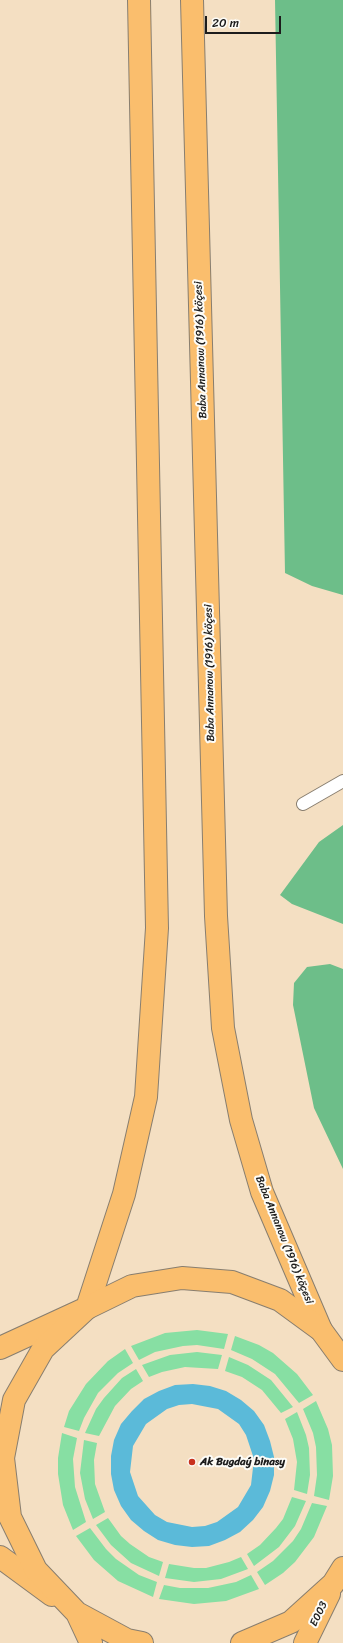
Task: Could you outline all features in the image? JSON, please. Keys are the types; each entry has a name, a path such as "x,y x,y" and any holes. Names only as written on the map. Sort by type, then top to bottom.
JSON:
{"main road":[{"path":"92,1643 77,1613 36,1570 10,1517 3,1458 14,1400 39,1355 43,1349 87,1308 124,1194 146,1097 157,928 139,0"},
{"name":"Baba Annanow (1916) köçesi","path":"192,0 216,916 223,1028 241,1120 262,1192 320,1330"},
{"path":"0,1348 132,1286 182,1278 232,1282 280,1300 320,1330 343,1342"},
{"path":"320,1330 343,1360"},
{"path":"0,1557 77,1613 127,1640 142,1643"},
{"name":"E003","path":"242,1643 291,1622 340,1577"},
{"name":"E003","path":"305,1643 340,1577"}],"lane":[{"path":"303,804 343,781"}],"green space":[{"path":"275,0 343,0 343,595 312,586 285,573"},
{"path":"343,825 343,924 292,904 280,895 319,842"},
{"path":"330,964 343,969 343,1169 314,1108 293,1005 294,983 307,967"},
{"path":"197,1330 228,1334 224,1349 197,1345 183,1346 155,1352 139,1360 131,1346 165,1333"},
{"path":"235,1336 259,1345 273,1353 297,1374 313,1395 299,1403 275,1374 252,1359 231,1350"},
{"path":"125,1349 133,1363 118,1373 98,1393 84,1418 79,1431 64,1427 69,1411 86,1384 108,1361"},
{"path":"197,1352 222,1355 218,1369 185,1367 162,1372 149,1377 142,1365 170,1355"},
{"path":"229,1357 248,1365 271,1380 293,1407 281,1413 262,1390 242,1377 225,1371"},
{"path":"136,1369 143,1381 131,1389 115,1406 99,1436 85,1433 96,1409 104,1398 122,1378"},
{"path":"316,1401 328,1429 332,1445 333,1476 329,1500 314,1496 317,1475 316,1447 313,1433 303,1409"},
{"path":"297,1412 306,1435 309,1448 310,1475 307,1494 294,1490 297,1462 293,1439 285,1419"},
{"path":"62,1433 77,1438 73,1459 75,1487 86,1522 73,1530 63,1505 58,1474 58,1458"},
{"path":"84,1440 97,1443 94,1460 95,1484 105,1512 93,1519 85,1499 80,1473"},
{"path":"292,1497 306,1501 295,1526 279,1547 254,1566 247,1554 260,1545 276,1528 283,1519"},
{"path":"312,1503 327,1506 314,1537 295,1562 283,1573 265,1585 257,1572 273,1561 293,1541 301,1529"},
{"path":"108,1518 121,1536 130,1544 149,1557 163,1562 159,1576 131,1563 111,1545 96,1525"},
{"path":"90,1528 106,1549 116,1559 139,1575 157,1582 153,1597 118,1581 94,1560 76,1536"},
{"path":"241,1557 248,1569 221,1579 194,1582 165,1578 169,1564 194,1568 206,1568"},
{"path":"251,1575 259,1589 226,1601 194,1604 159,1599 164,1585 180,1588 208,1588 236,1582"}],"water":[{"path":"193,1384 210,1386 226,1391 241,1400 254,1411 264,1425 274,1457 274,1475 270,1491 263,1507 253,1520 240,1532 209,1546 192,1547 175,1545 158,1540 131,1520 121,1506 114,1490 111,1474 111,1456 114,1440 121,1424 144,1399 175,1385","holes":["192,1404 218,1409 239,1424 246,1435 254,1459 251,1485 238,1507 217,1522 205,1526 192,1527 167,1522 155,1515 138,1496 130,1472 133,1446 146,1424 167,1409 179,1405"]}],"place":[{"name":"Ak Bugdaý binasy","path":"192,1462"}]}
